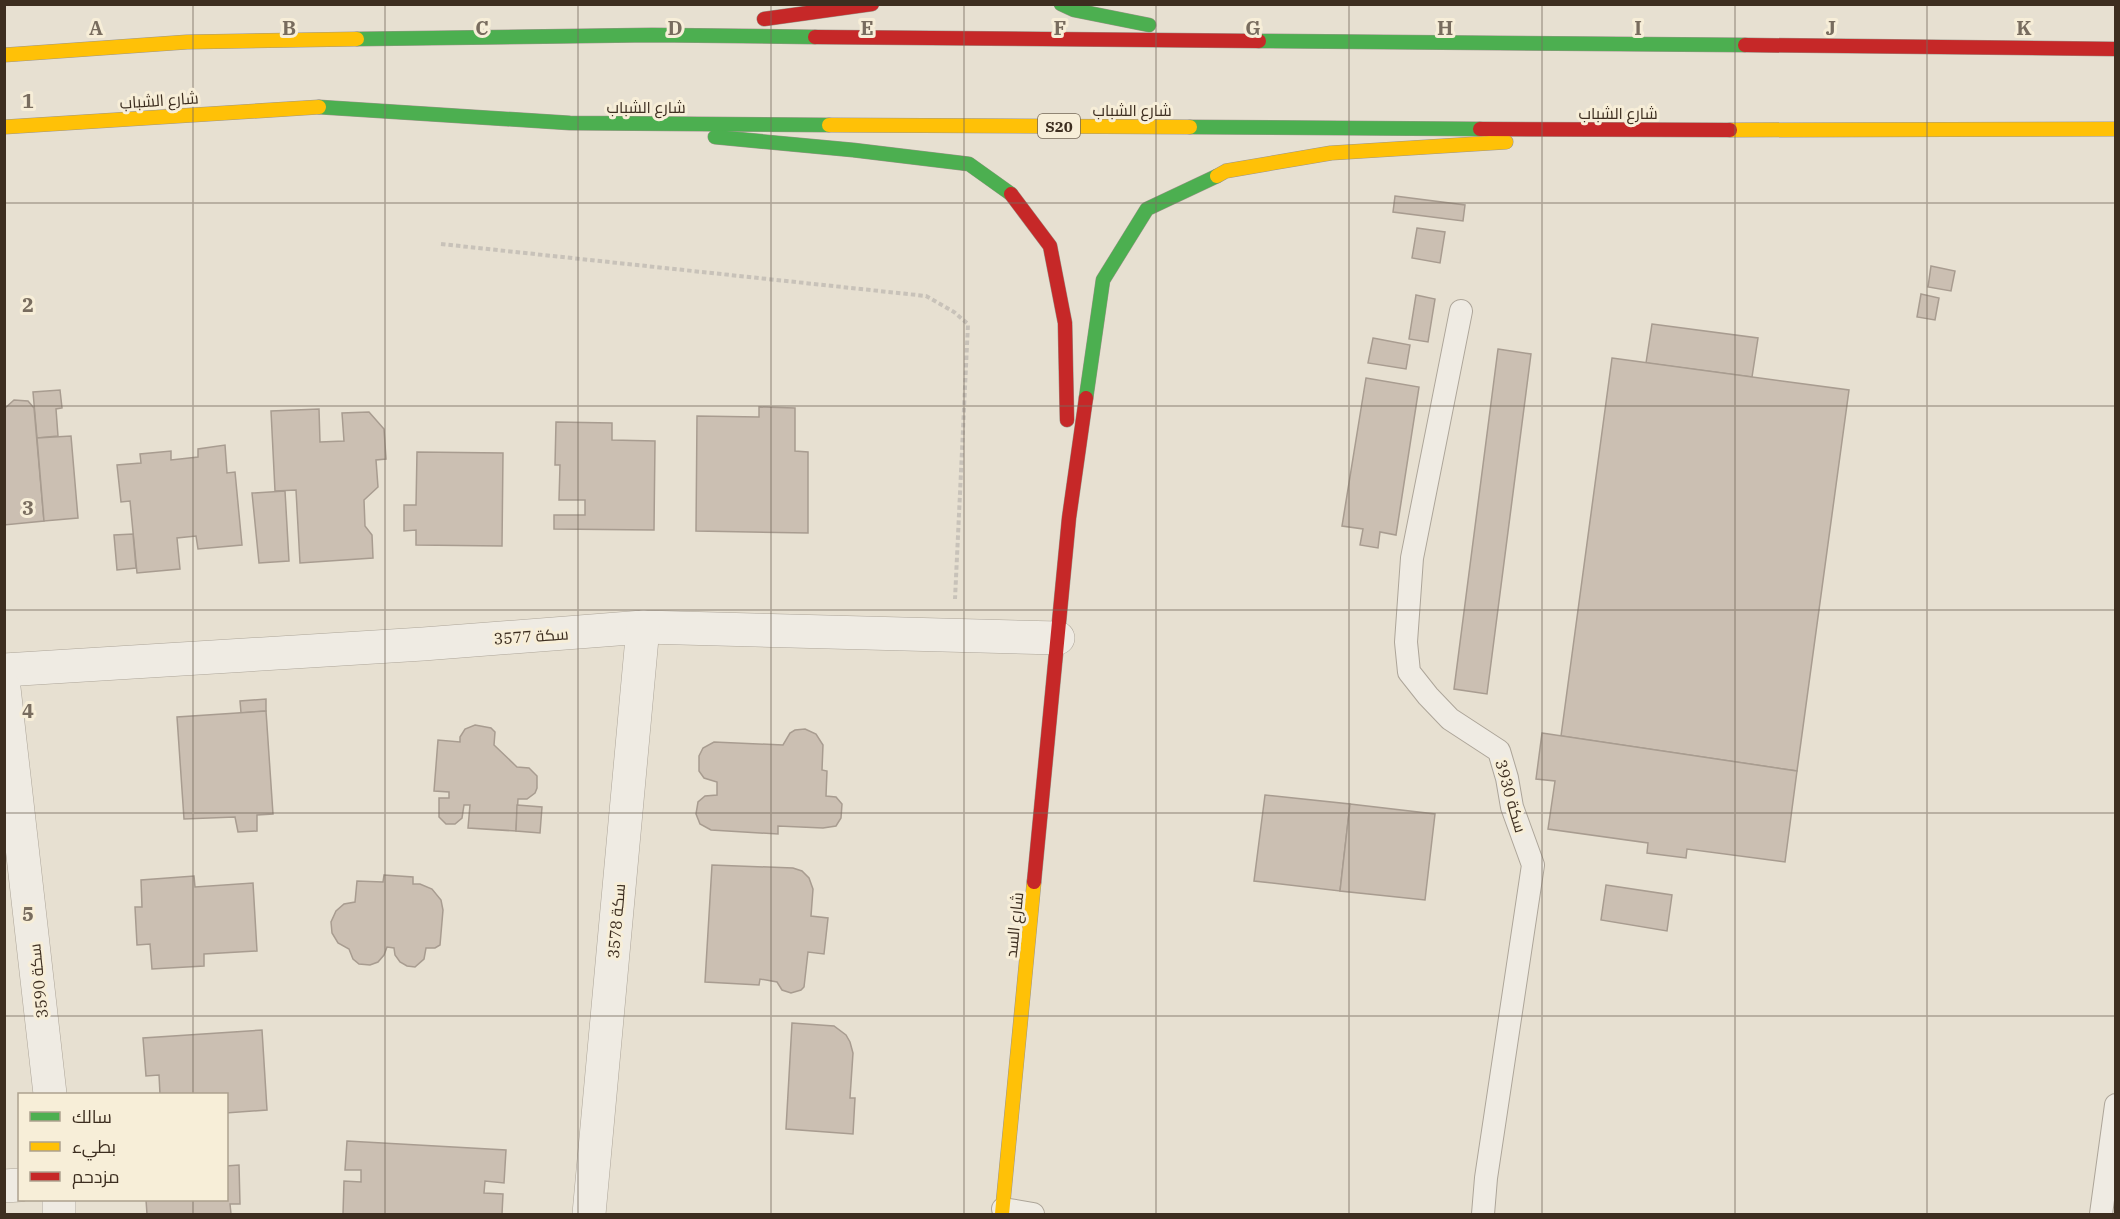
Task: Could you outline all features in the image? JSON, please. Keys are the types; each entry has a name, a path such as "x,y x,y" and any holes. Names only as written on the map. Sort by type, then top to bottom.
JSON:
{"main road":[{"path":"652,34 872,4"},
{"path":"1061,4 1074,10 1143,24 1257,41"},
{"path":"4,55 187,42 652,34 2115,49"},
{"name":"شارع الشباب","path":"4,127 315,107 570,123 1693,130 2115,129"},
{"path":"570,123 853,150 969,164 1012,195 1050,246 1065,323 1069,518"},
{"path":"1069,518 1103,280 1147,208 1226,171 1331,153 1693,130"},
{"name":"شارع السد","path":"1002,1212 1069,518"}],"street":[{"name":"سكة 3577","path":"4,670 423,644 643,627 1058,638"},
{"name":"سكة 3578","path":"589,1215 643,627"},
{"name":"سكة 3590","path":"4,688 50,1093"}],"lane":[{"name":"سكة 3930","path":"1461,311 1412,558 1406,642 1408,672 1428,696 1450,719 1499,751 1508,778 1512,807 1533,865 1482,1215"},
{"path":"2101,1215 2115,1105"},
{"path":"1002,1212 1034,1215"}],"path":[{"path":"441,244 926,296 954,312 968,324 953,636"}],"building":[{"path":"1395,196 1465,205 1463,221 1393,212"},
{"path":"1417,228 1445,232 1440,263 1412,258"},
{"path":"1931,266 1955,271 1951,291 1928,287"},
{"path":"1921,294 1939,298 1935,320 1917,317"},
{"path":"1416,295 1435,299 1428,342 1409,339"},
{"path":"1652,324 1758,338 1752,377 1646,363"},
{"path":"1373,338 1410,345 1406,369 1368,363"},
{"path":"1498,349 1531,354 1487,694 1454,689"},
{"path":"1612,358 1849,390 1797,771 1561,736"},
{"path":"1366,378 1419,387 1396,535 1380,532 1378,548 1360,545 1363,529 1342,526"},
{"path":"60,390 62,408 56,409 58,436 37,438 33,392"},
{"path":"14,400 28,401 34,408 44,521 4,525 4,409"},
{"path":"759,407 795,408 795,451 808,452 808,533 696,531 697,416 759,417"},
{"path":"319,409 320,442 344,441 342,413 369,412 384,429 386,459 376,460 378,487 364,500 365,526 372,535 373,558 300,563 296,490 275,491 271,411"},
{"path":"556,422 612,423 612,440 655,441 654,530 554,529 554,515 585,515 585,500 559,500 560,465 555,465"},
{"path":"71,436 78,518 44,521 37,438"},
{"path":"225,445 227,473 235,472 242,545 198,549 196,536 177,538 180,569 137,573 130,501 121,502 117,465 141,463 140,454 171,451 171,460 198,457 198,449"},
{"path":"417,452 503,453 502,546 416,545 416,530 404,531 404,505 416,505"},
{"path":"285,491 289,561 259,563 252,493"},
{"path":"133,534 136,568 117,570 114,535"},
{"path":"266,699 266,711 241,713 240,701"},
{"path":"266,711 273,814 257,815 257,831 238,832 235,817 184,819 177,717"},
{"path":"475,725 491,728 495,732 494,745 517,767 529,768 537,776 535,793 527,799 518,799 516,831 468,828 470,805 464,805 462,818 455,824 446,824 439,817 439,798 449,798 449,792 434,791 438,740 460,742 465,729"},
{"path":"805,729 816,734 823,745 822,770 827,771 826,796 836,797 842,804 841,818 836,826 823,828 778,826 778,834 711,830 700,824 696,814 698,802 705,796 717,795 717,782 704,778 699,771 699,756 703,748 714,742 783,745 790,733"},
{"path":"1542,733 1797,771 1785,862 1687,849 1686,858 1647,853 1648,843 1548,829 1555,781 1536,779"},
{"path":"1265,795 1350,804 1340,891 1254,881"},
{"path":"1350,804 1435,814 1425,900 1340,891"},
{"path":"517,805 542,807 540,833 516,831"},
{"path":"712,865 793,868 802,871 809,878 813,889 811,916 828,918 824,954 808,952 804,987 801,990 791,993 782,990 777,982 760,979 759,985 705,982"},
{"path":"384,875 413,877 413,884 432,889 441,900 443,910 440,945 435,948 426,948 424,959 415,967 400,962 395,955 394,948 387,947 378,962 370,965 359,964 353,959 349,949 338,943 332,933 331,922 336,911 344,904 355,902 357,881 383,882"},
{"path":"194,876 195,887 253,883 257,951 204,954 204,966 152,969 150,944 137,945 135,907 142,907 141,880"},
{"path":"1606,885 1672,895 1667,931 1601,920"},
{"path":"792,1023 834,1026 846,1035 850,1042 853,1053 850,1098 855,1098 853,1134 786,1129"},
{"path":"262,1030 267,1110 228,1113 228,1093 160,1093 159,1075 146,1076 143,1038"},
{"path":"347,1141 506,1150 504,1183 485,1181 484,1193 503,1194 502,1214 343,1214 344,1181 361,1182 361,1170 345,1170"},
{"path":"239,1165 240,1204 230,1204 231,1214 147,1214 146,1201 228,1201 228,1166"}],"traffic: fast":[{"path":"1061,4 1074,10 1149,25"},
{"path":"357,39 652,35 815,37"},
{"path":"1259,41 1745,45"},
{"path":"319,107 570,123 829,125"},
{"path":"1190,127 1480,129"},
{"path":"715,137 969,164 1011,194"},
{"path":"1086,398 1103,280 1147,209 1217,176"}],"traffic: slow":[{"path":"4,55 187,42 357,39"},
{"path":"4,127 319,107"},
{"path":"829,125 1190,127"},
{"path":"1730,130 2116,129"},
{"path":"1217,176 1226,171 1331,153 1506,142"},
{"path":"1002,1214 1034,882"}],"traffic: jam":[{"path":"764,19 872,4"},
{"path":"815,37 1259,41"},
{"path":"1745,45 2116,49"},
{"path":"1480,129 1730,130"},
{"path":"1011,194 1050,246 1065,323 1067,420"},
{"path":"1034,882 1069,518 1086,398"}]}
